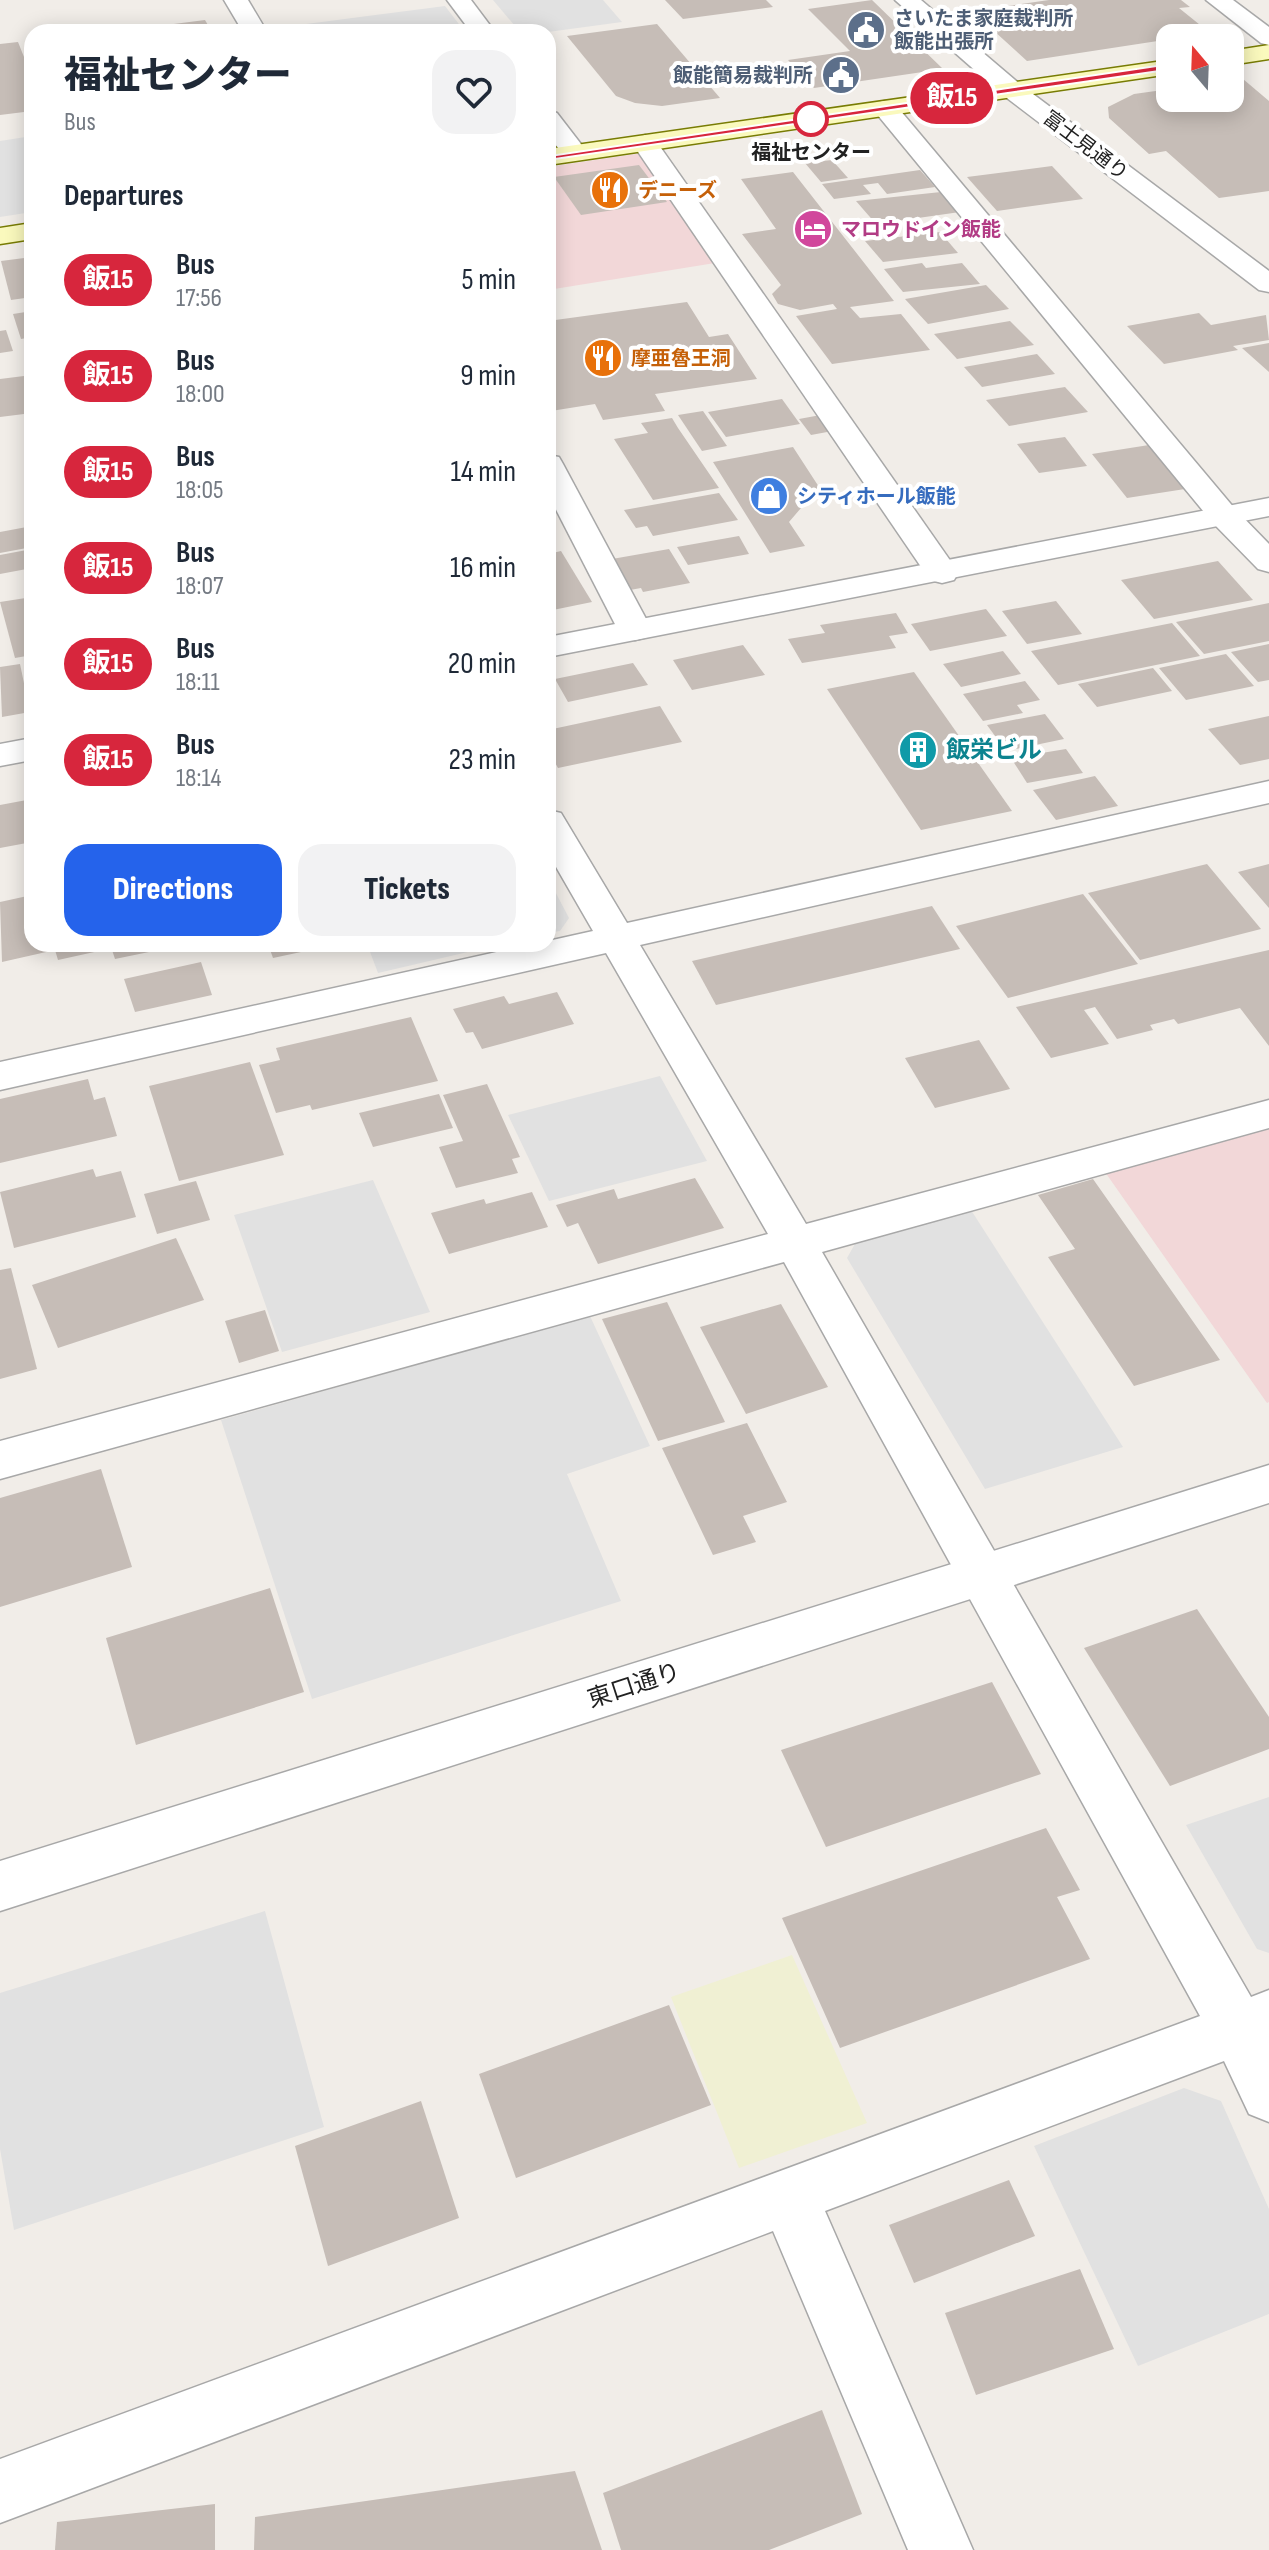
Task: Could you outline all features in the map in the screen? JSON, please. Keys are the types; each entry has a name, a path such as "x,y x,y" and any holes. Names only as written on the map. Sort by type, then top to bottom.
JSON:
{"main road":[{"path":"1244,56 1269,52"},
{"path":"556,156 1156,69"},
{"path":"0,236 24,232"}],"street":[{"path":"236,0 250,24"},
{"path":"459,0 477,24"},
{"name":"富士見通り","path":"907,0 1012,90 1269,284"},
{"path":"1218,0 1269,38"},
{"path":"885,108 1224,516 1269,562"},
{"path":"556,128 575,153"},
{"path":"645,143 942,573"},
{"path":"556,479 635,630"},
{"path":"556,645 942,573 1269,507"},
{"path":"0,755 24,750"},
{"path":"556,952 1269,792"},
{"path":"556,835 614,939 795,1243 982,1575 1254,2023 1269,2094"},
{"path":"0,1076 556,952"},
{"path":"0,1460 1269,1114"},
{"name":"東口通り","path":"0,1886 1269,1484"},
{"path":"0,2491 1254,2023"},
{"path":"788,2196 941,2550"}],"shaded area":[{"path":"493,0 603,0 622,22 556,31 556,24 513,24"},
{"path":"445,6 459,24 306,24"},
{"path":"24,137 24,213 0,217 0,141"},
{"path":"642,153 715,263 556,289 556,166"},
{"path":"556,893 569,918 560,931 556,932"},
{"path":"370,952 468,952 378,973"},
{"path":"660,1076 707,1161 549,1201 508,1115"},
{"path":"1269,1126 1269,1402 1267,1403 1105,1172"},
{"path":"373,1180 430,1312 282,1352 234,1215"},
{"path":"971,1210 1123,1447 985,1489 847,1258 856,1242"},
{"path":"590,1316 650,1446 567,1474 621,1601 312,1699 221,1420"},
{"path":"1269,1797 1269,1953 1257,1949 1186,1825"},
{"path":"265,1911 324,2127 14,2230 0,2149 0,1993"},
{"path":"1184,2088 1221,2101 1269,2209 1269,2314 1138,2366 1034,2146"}],"green space":[{"path":"792,1955 867,2123 739,2168 671,1997"}],"building":[{"path":"665,0 766,0 773,7 683,19"},
{"name":"さいたま家庭裁判所 飯能出張所","path":"872,0 943,69 814,88 788,60 850,51 808,9"},
{"path":"1049,0 1181,0 1190,7 1179,8 1199,24 1156,24 1156,41 1027,61 972,11"},
{"path":"205,20 207,24 174,24"},
{"path":"657,24 720,98 662,106 635,103 616,96 567,36"},
{"path":"18,42 24,57 24,112 0,115 0,44"},
{"path":"1244,80 1269,101 1269,191 1219,198 1166,151 1149,154 1109,118 1108,107 1134,94 1156,91 1156,112 1244,112"},
{"path":"832,160 848,178 821,182 805,163"},
{"name":"デニーズ","path":"639,165 667,202 581,215 556,177"},
{"path":"1052,166 1083,199 997,211 967,177"},
{"path":"920,170 935,187 887,194 878,183 863,185 871,194 834,199 822,184"},
{"path":"793,172 894,301 850,307 860,318 901,314 930,350 832,364 796,316 837,309 833,304 800,310 778,304 772,294 781,285 742,234 776,229 741,179"},
{"path":"941,192 960,212 876,224 856,201"},
{"path":"940,232 958,253 883,262 865,241"},
{"path":"24,258 24,298 11,300 1,261"},
{"path":"922,263 926,268 962,263 980,284 903,292 884,269"},
{"path":"986,285 1009,309 928,324 905,299"},
{"path":"687,302 709,337 728,334 757,379 655,394 665,411 603,420 595,404 556,410 556,320"},
{"path":"24,312 24,338 21,339 13,314"},
{"path":"1199,313 1211,325 1266,315 1269,340 1233,346 1238,350 1164,364 1127,326"},
{"path":"1010,321 1034,345 957,359 934,334"},
{"path":"6,330 13,351 0,353 0,331"},
{"path":"1269,343 1269,372 1242,348"},
{"path":"1037,354 1055,374 982,387 964,367"},
{"path":"24,376 24,414 0,417 0,379"},
{"path":"1065,387 1088,412 1009,426 986,400"},
{"path":"782,399 800,424 726,437 708,412"},
{"path":"703,411 727,446 702,451 678,415"},
{"path":"826,414 838,430 811,435 799,419"},
{"path":"672,418 719,488 653,500 614,439 648,433 641,423"},
{"path":"1065,437 1087,466 1039,473 1017,444"},
{"path":"1149,445 1185,489 1127,498 1092,454"},
{"path":"793,447 819,487 789,522 805,546 770,553 713,462"},
{"path":"719,493 738,520 653,536 647,526 636,528 624,510"},
{"path":"24,528 24,548 0,553 0,532"},
{"path":"739,536 749,554 688,565 677,547"},
{"path":"669,549 690,583 643,592 641,588 630,590 612,559"},
{"path":"24,550 24,570 0,574 0,555"},
{"path":"561,551 592,602 556,609 556,552"},
{"path":"1218,561 1253,600 1154,619 1121,580"},
{"path":"24,598 24,656 15,658 0,602"},
{"path":"1056,601 1082,634 1027,644 1002,611"},
{"path":"1269,603 1269,641 1204,654 1176,622"},
{"path":"986,609 1007,636 930,651 911,624"},
{"path":"896,613 908,633 889,636 896,648 802,663 788,639 825,633 820,625"},
{"path":"1172,623 1200,656 1058,685 1031,651"},
{"path":"1269,644 1269,680 1258,682 1231,652"},
{"path":"743,645 765,675 692,690 673,660"},
{"path":"1003,651 1021,674 961,687 943,664"},
{"path":"1226,654 1254,686 1186,700 1159,668"},
{"path":"633,663 648,685 568,702 556,679"},
{"path":"20,664 24,683 24,713 2,717 0,667"},
{"path":"1153,668 1172,691 1097,707 1078,684"},
{"name":"飯栄ビル","path":"914,672 1012,811 921,830 827,689"},
{"path":"1025,681 1040,700 1017,705 1023,713 983,721 963,694"},
{"path":"660,706 682,742 558,768 556,728"},
{"path":"1045,714 1064,739 1006,751 987,725"},
{"path":"1269,716 1269,759 1240,765 1208,729"},
{"path":"1066,749 1083,773 1027,783 1011,758"},
{"path":"1095,776 1118,806 1056,820 1033,790"},
{"path":"24,800 24,844 0,848 0,805"},
{"path":"1207,864 1261,929 1140,960 1088,893"},
{"path":"1269,864 1269,908 1238,872"},
{"path":"1083,894 1138,964 1008,998 956,926"},
{"path":"24,897 24,952 46,952 2,962 0,902"},
{"path":"932,906 960,949 716,1005 692,961"},
{"path":"1269,950 1269,1046 1240,1008 1178,1024 1174,1019 1150,1025 1153,1030 1117,1039 1095,1007 1084,1010 1109,1044 1051,1058 1016,1007"},
{"path":"56,952 94,952 58,960"},
{"path":"113,952 149,952 115,959"},
{"path":"271,952 301,952 273,958"},
{"path":"201,962 212,995 135,1012 124,979"},
{"path":"557,992 574,1024 482,1049 473,1032 466,1033 453,1009 504,996 509,1004"},
{"path":"411,1017 438,1081 312,1110 310,1105 276,1113 259,1065 280,1060 276,1048"},
{"path":"979,1040 1010,1089 935,1108 905,1058"},
{"path":"250,1062 284,1155 179,1181 149,1086"},
{"path":"88,1079 94,1100 105,1097 117,1136 0,1163 0,1099"},
{"path":"487,1084 520,1157 512,1159 518,1173 456,1188 439,1147 463,1141 443,1095"},
{"path":"439,1094 453,1128 373,1147 359,1113"},
{"path":"93,1169 96,1177 121,1171 136,1217 14,1248 0,1192"},
{"path":"695,1178 724,1228 598,1264 578,1223 567,1227 556,1205 614,1189 618,1199"},
{"path":"1093,1179 1220,1360 1134,1386 1048,1257 1075,1249 1038,1195"},
{"path":"196,1181 210,1220 157,1234 144,1194"},
{"path":"532,1192 548,1227 449,1254 431,1213 484,1199 486,1204"},
{"path":"176,1238 204,1300 58,1348 32,1285"},
{"path":"11,1268 37,1369 0,1379 0,1270"},
{"path":"667,1302 725,1422 658,1441 602,1319"},
{"path":"781,1304 828,1387 746,1414 700,1327"},
{"path":"265,1310 279,1351 239,1363 225,1321"},
{"path":"747,1423 787,1502 743,1516 756,1542 713,1555 662,1448"},
{"path":"101,1469 132,1567 0,1607 0,1498"},
{"path":"270,1588 304,1692 136,1745 106,1638"},
{"path":"1197,1609 1269,1717 1269,1749 1170,1786 1084,1648"},
{"path":"992,1682 1041,1774 826,1847 781,1750"},
{"path":"1046,1828 1080,1890 1057,1897 1090,1959 840,2048 782,1918"},
{"path":"669,2005 711,2105 516,2178 479,2074"},
{"path":"421,2101 459,2218 328,2266 295,2146"},
{"path":"1009,2180 1035,2236 914,2283 889,2225"},
{"path":"1080,2269 1114,2349 976,2395 945,2313"},
{"path":"822,2410 862,2514 769,2550 621,2550 603,2493"},
{"path":"575,2471 602,2550 254,2550 255,2517"},
{"path":"215,2504 215,2550 55,2550 57,2522"}],"bus line":[{"name":"飯15","path":"556,156 1156,69"}],"place":[{"name":"さいたま家庭裁判所 飯能出張所","path":"866,30"},
{"name":"飯能簡易裁判所","path":"841,75"},
{"name":"福祉センター","path":"811,119"},
{"name":"デニーズ","path":"610,190"},
{"name":"マロウドイン飯能","path":"813,229"},
{"name":"摩亜魯王洞","path":"603,358"},
{"name":"シティホール飯能","path":"769,496"},
{"name":"飯栄ビル","path":"918,750"}]}
